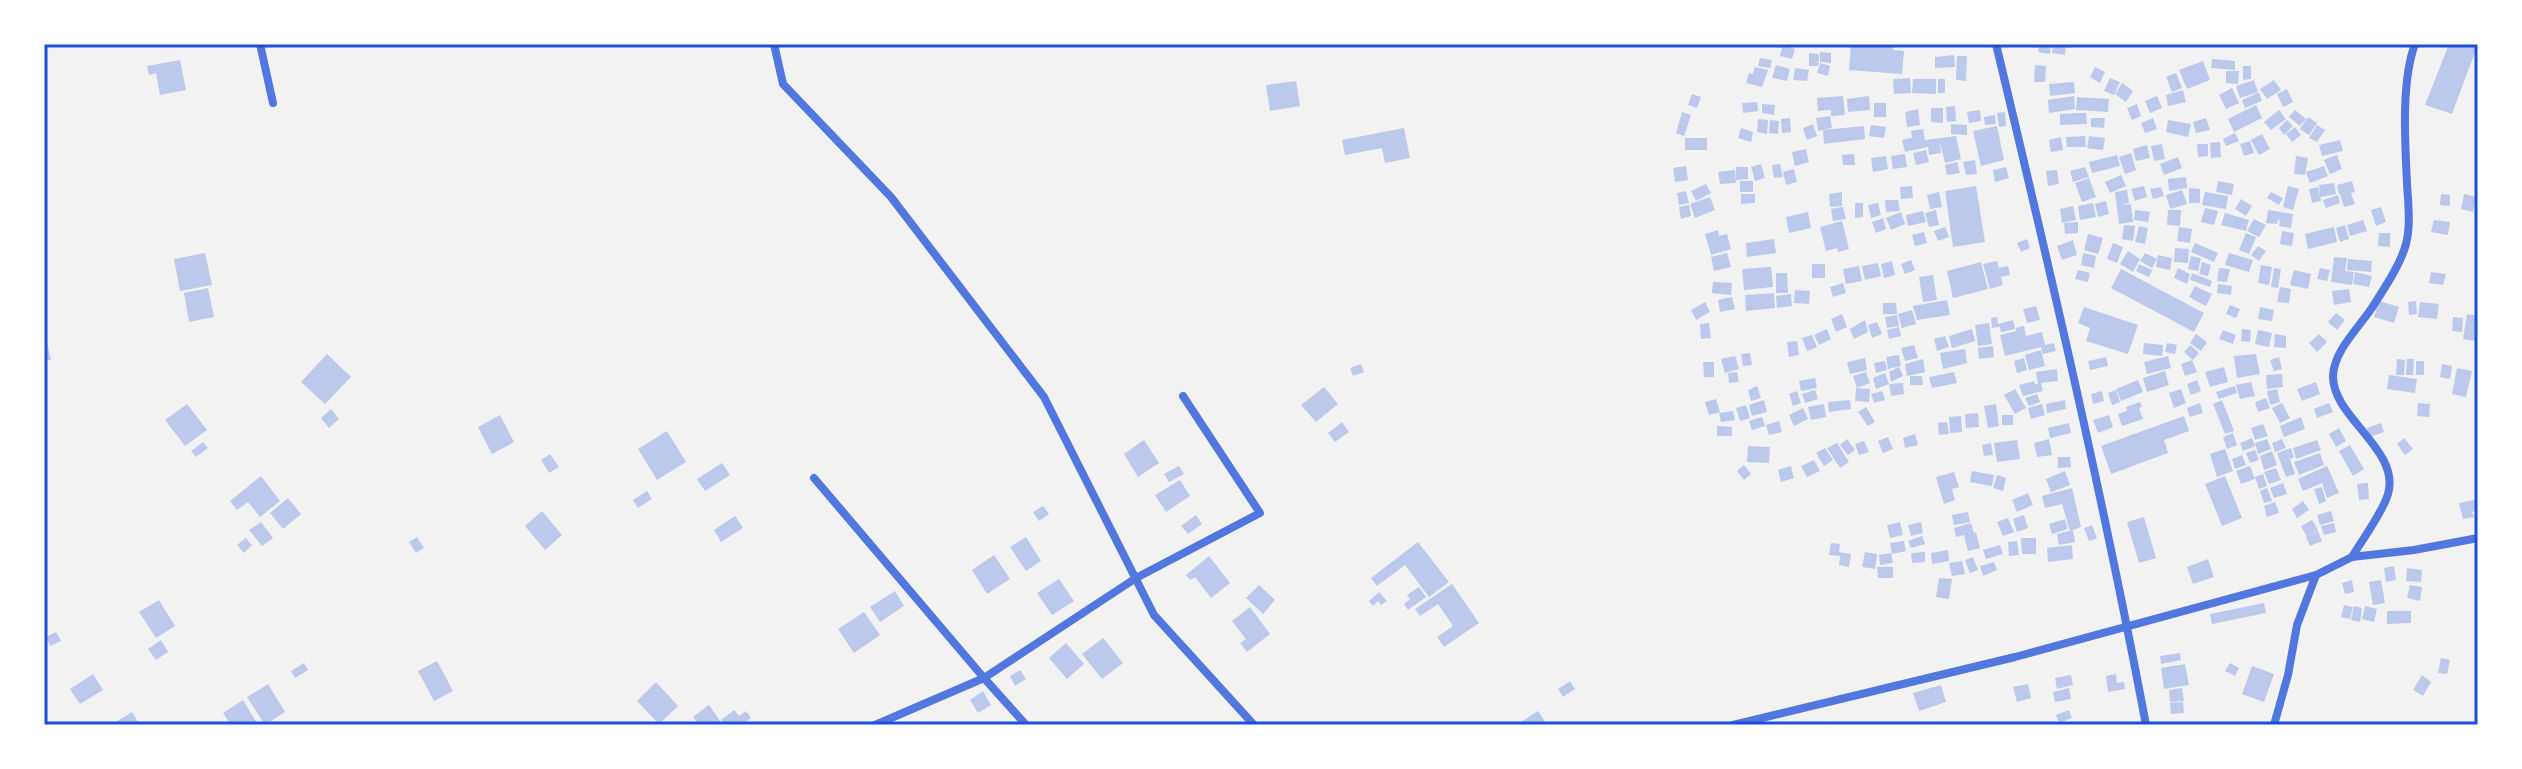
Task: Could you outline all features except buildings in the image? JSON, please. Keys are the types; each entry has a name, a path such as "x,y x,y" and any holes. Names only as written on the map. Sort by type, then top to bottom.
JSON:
{"street":[{"path":"260,44 273,103"},
{"path":"774,44 783,84 891,197 1044,397 1154,615 1254,725"},
{"path":"1996,44 2055,292 2146,725"},
{"path":"2352,557 2386,501 2390,490 2389,477 2383,457 2350,415 2333,379 2335,366 2345,346 2375,303 2405,248 2409,211 2406,98 2415,44"},
{"path":"875,725 984,678 1136,578 1260,513 1183,396"},
{"path":"814,478 1026,725"},
{"path":"1733,725 2015,657 2316,575 2352,557 2478,538"},
{"path":"2274,725 2288,675 2297,625 2316,575"}]}
